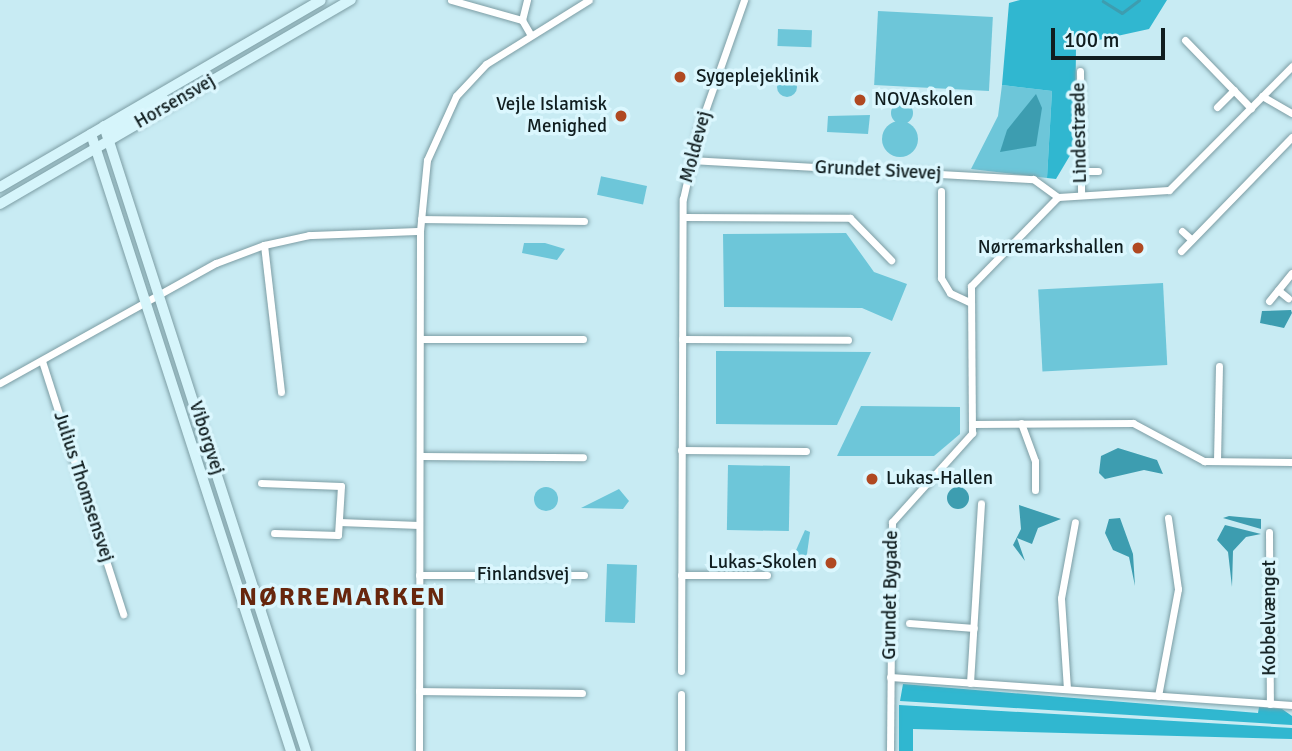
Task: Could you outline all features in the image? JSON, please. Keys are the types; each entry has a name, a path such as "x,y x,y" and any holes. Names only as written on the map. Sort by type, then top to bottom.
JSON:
{"street":[{"name":"Horsensvej","path":"107,133 236,50 321,0"},
{"path":"334,10 342,0"},
{"name":"Horsensvej","path":"0,187 91,134 107,133 351,0"},
{"path":"451,0 522,20"},
{"path":"527,0 522,20 530,34"},
{"path":"419,751 420,231 426,160 456,96 486,64 530,34 589,0"},
{"name":"Moldevej","path":"681,671 682,217 690,160 744,0"},
{"path":"1185,40 1251,108"},
{"path":"1058,197 1169,190 1292,66"},
{"name":"Lindestræde","path":"1080,71 1081,195"},
{"path":"1217,107 1234,90"},
{"path":"1262,96 1292,113"},
{"path":"0,204 98,147 107,133"},
{"name":"Viborgvej","path":"107,133 306,751"},
{"name":"Viborgvej","path":"91,134 98,147 148,299 292,751"},
{"path":"1181,251 1292,136"},
{"name":"Grundet Sivevej","path":"690,160 1033,178 1058,197"},
{"path":"1080,171 1098,171"},
{"path":"941,191 941,278 950,293 971,303"},
{"name":"Grundet Bygade","path":"890,751 892,522 969,442 972,424 971,286 1058,197"},
{"path":"682,217 850,218 891,260"},
{"path":"421,219 584,221"},
{"path":"0,383 160,292 264,245 309,235 420,231"},
{"path":"1182,231 1192,240"},
{"path":"264,245 281,392"},
{"path":"1269,301 1292,273"},
{"path":"1278,290 1288,299"},
{"path":"682,338 849,340"},
{"path":"420,339 583,339"},
{"name":"Julius Thomsensvej","path":"42,361 123,614"},
{"path":"1217,461 1219,366"},
{"path":"972,424 1133,423 1197,458 1217,461 1292,462"},
{"path":"1021,424 1035,461 1035,490"},
{"path":"681,450 806,451"},
{"path":"420,456 583,457"},
{"path":"261,482 341,486 338,536 274,533"},
{"path":"971,683 981,503"},
{"path":"1157,696 1178,589 1168,518"},
{"path":"339,522 419,525"},
{"path":"1068,690 1061,598 1074,522"},
{"name":"Kobbelvænget","path":"1269,532 1270,704"},
{"name":"Finlandsvej","path":"419,575 584,575"},
{"path":"681,575 767,575"},
{"path":"909,623 974,628"},
{"name":"Kobbelvænget","path":"890,677 1292,705"},
{"path":"419,691 582,693"},
{"path":"681,694 681,751"}],"shaded area":[{"path":"1020,0 1167,0 1149,29 1076,45 1075,147 1056,179 1047,178 1052,91 1002,85 1009,3"},
{"path":"878,11 993,17 989,91 874,85"},
{"path":"778,29 812,30 811,47 777,46"},
{"path":"783,77 791,77 797,87 791,97 783,97 777,91 777,83"},
{"path":"1002,85 1052,91 1047,178 971,169 998,116"},
{"path":"1036,94 1042,108 1036,146 1000,152 1007,130"},
{"path":"902,102 910,105 913,113 910,121 902,124 894,121 891,113 894,105"},
{"path":"870,115 868,134 827,132 828,116"},
{"path":"900,121 913,126 918,139 913,152 900,157 887,152 882,139 887,126"},
{"path":"601,176 647,186 643,205 597,195"},
{"path":"846,233 874,272 907,284 892,321 862,308 724,307 723,234"},
{"path":"524,243 545,243 565,249 557,260 522,253"},
{"path":"1163,283 1167,365 1042,371 1038,290"},
{"path":"1291,310 1292,313 1284,328 1260,323 1262,311"},
{"path":"716,351 871,352 837,425 716,424"},
{"path":"861,406 960,407 960,434 934,456 837,456"},
{"path":"1118,448 1157,460 1163,474 1144,470 1105,479 1099,473 1101,456"},
{"path":"728,465 790,466 789,531 727,530"},
{"path":"546,487 557,494 558,499 551,510 546,511 535,504 534,499 541,488"},
{"path":"958,487 966,490 969,498 966,506 958,509 950,506 947,498 950,490"},
{"path":"619,489 629,501 623,509 581,508"},
{"path":"1019,505 1061,519 1038,528 1032,544 1017,538 1025,561 1013,545 1021,529"},
{"path":"1229,516 1261,519 1261,529 1223,518"},
{"path":"1120,518 1133,554 1135,586 1129,557 1113,550 1105,533 1109,519"},
{"path":"1225,525 1261,534 1246,537 1233,551 1232,587 1228,552 1217,540"},
{"path":"805,530 810,532 806,561 789,566"},
{"path":"607,564 637,565 635,623 605,622"},
{"path":"903,684 1258,713 1259,707 1282,709 1292,716 1292,725 900,701"},
{"path":"899,705 1292,728 1292,739 913,729 913,751 899,751"}],"waterway":[{"path":"1103,1 1122,13 1139,0"}],"place":[{"name":"Sygeplejeklinik","path":"680,77"},
{"name":"NOVAskolen","path":"860,100"},
{"name":"Vejle Islamisk Menighed","path":"621,116"},
{"name":"Nørremarkshallen","path":"1138,248"},
{"name":"Lukas-Hallen","path":"872,479"},
{"name":"Lukas-Skolen","path":"831,563"}],"district":[{"name":"NØRREMARKEN","path":"343,598"}]}
